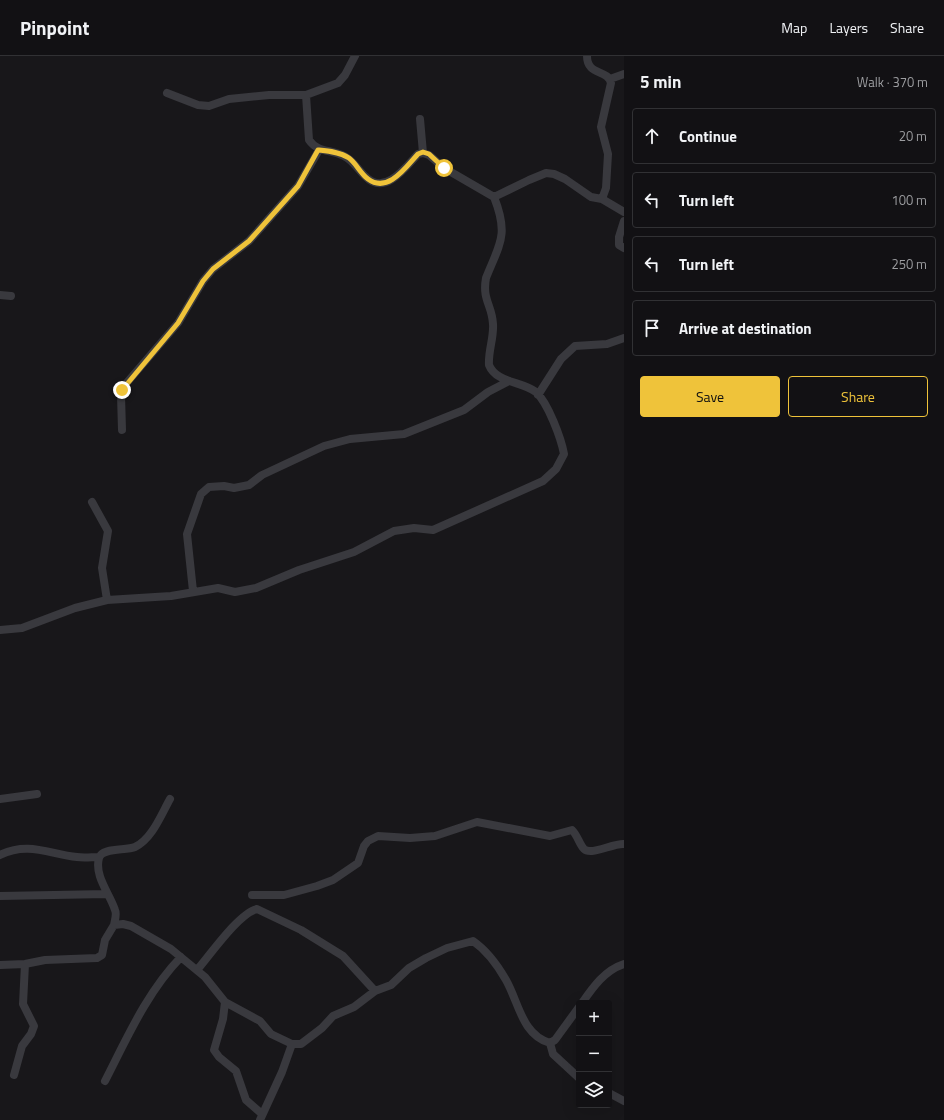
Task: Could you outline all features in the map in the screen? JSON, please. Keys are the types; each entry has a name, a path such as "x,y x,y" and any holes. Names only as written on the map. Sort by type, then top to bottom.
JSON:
{"street":[{"path":"167,93 198,105 209,106 229,99 269,95 306,95 338,83 345,75 355,56"},
{"path":"587,56 587,63 591,68 610,79 624,74"},
{"path":"602,199 606,188 608,154 601,128 611,87 610,79"},
{"path":"0,630 22,628 76,608 107,600 171,596 193,591 218,588 235,592 256,588 299,570 354,552 394,531 414,528 433,530 543,481 556,469 564,454 560,438 538,395 519,384 509,381 492,370 489,365 493,325 492,314 484,295 485,285 503,237 502,224 494,197 444,168 429,154 423,152 418,154 397,177 384,183 369,180 349,158 339,153 318,150 308,140 306,95"},
{"path":"420,119 423,152"},
{"path":"122,430 121,396 124,386 178,323 203,281 213,269 249,241 298,186 318,150"},
{"path":"494,197 546,173 565,179 591,197 602,199 624,212"},
{"path":"624,221 619,245 624,248"},
{"path":"0,295 11,296"},
{"path":"538,395 561,359 575,346 607,344 624,338"},
{"path":"193,591 187,534 201,494 209,487 224,486 234,488 249,485 262,475 330,444 350,439 404,434 464,410 488,392 509,381"},
{"path":"92,502 108,532 102,568 107,600"},
{"path":"0,798 37,794"},
{"path":"0,854 9,850 33,848 78,857 99,856 103,852 135,847 146,840 170,799"},
{"path":"252,895 284,895 318,886 333,880 358,863 364,846 368,841 378,836 410,838 431,836 477,822 550,836 572,830 587,852 594,852 609,845 624,844"},
{"path":"0,965 25,964 45,960 97,958 102,956 105,940 114,924 116,911 107,894 98,867 99,856"},
{"path":"0,896 107,894"},
{"path":"197,970 240,919 250,911 257,909 301,930 343,956 375,991"},
{"path":"114,924 131,926 171,949 205,977 225,1002 260,1020 271,1034 292,1044 301,1044 322,1028 333,1016 354,1007 375,991 391,985 409,968 426,958 447,948 473,941 482,947 506,980 522,1016 533,1034 550,1043"},
{"path":"106,1081 128,1034 166,973 181,957"},
{"path":"14,1075 22,1046 31,1034 34,1026 23,1004 25,964"},
{"path":"584,1000 591,989 606,974 615,967 624,964"},
{"path":"225,1002 223,1019 214,1050 219,1057 236,1071 246,1100 261,1117 282,1072 292,1044"},
{"path":"550,1043 561,1033 576,1011"},
{"path":"550,1043 553,1054 576,1075"},
{"path":"612,1095 624,1101"}],"route":[{"path":"122,390 178,323 203,281 213,269 222,260 249,241 298,186 318,150 339,153 349,158 369,180 384,183 397,177 418,154 423,152 429,154 444,168"}]}
